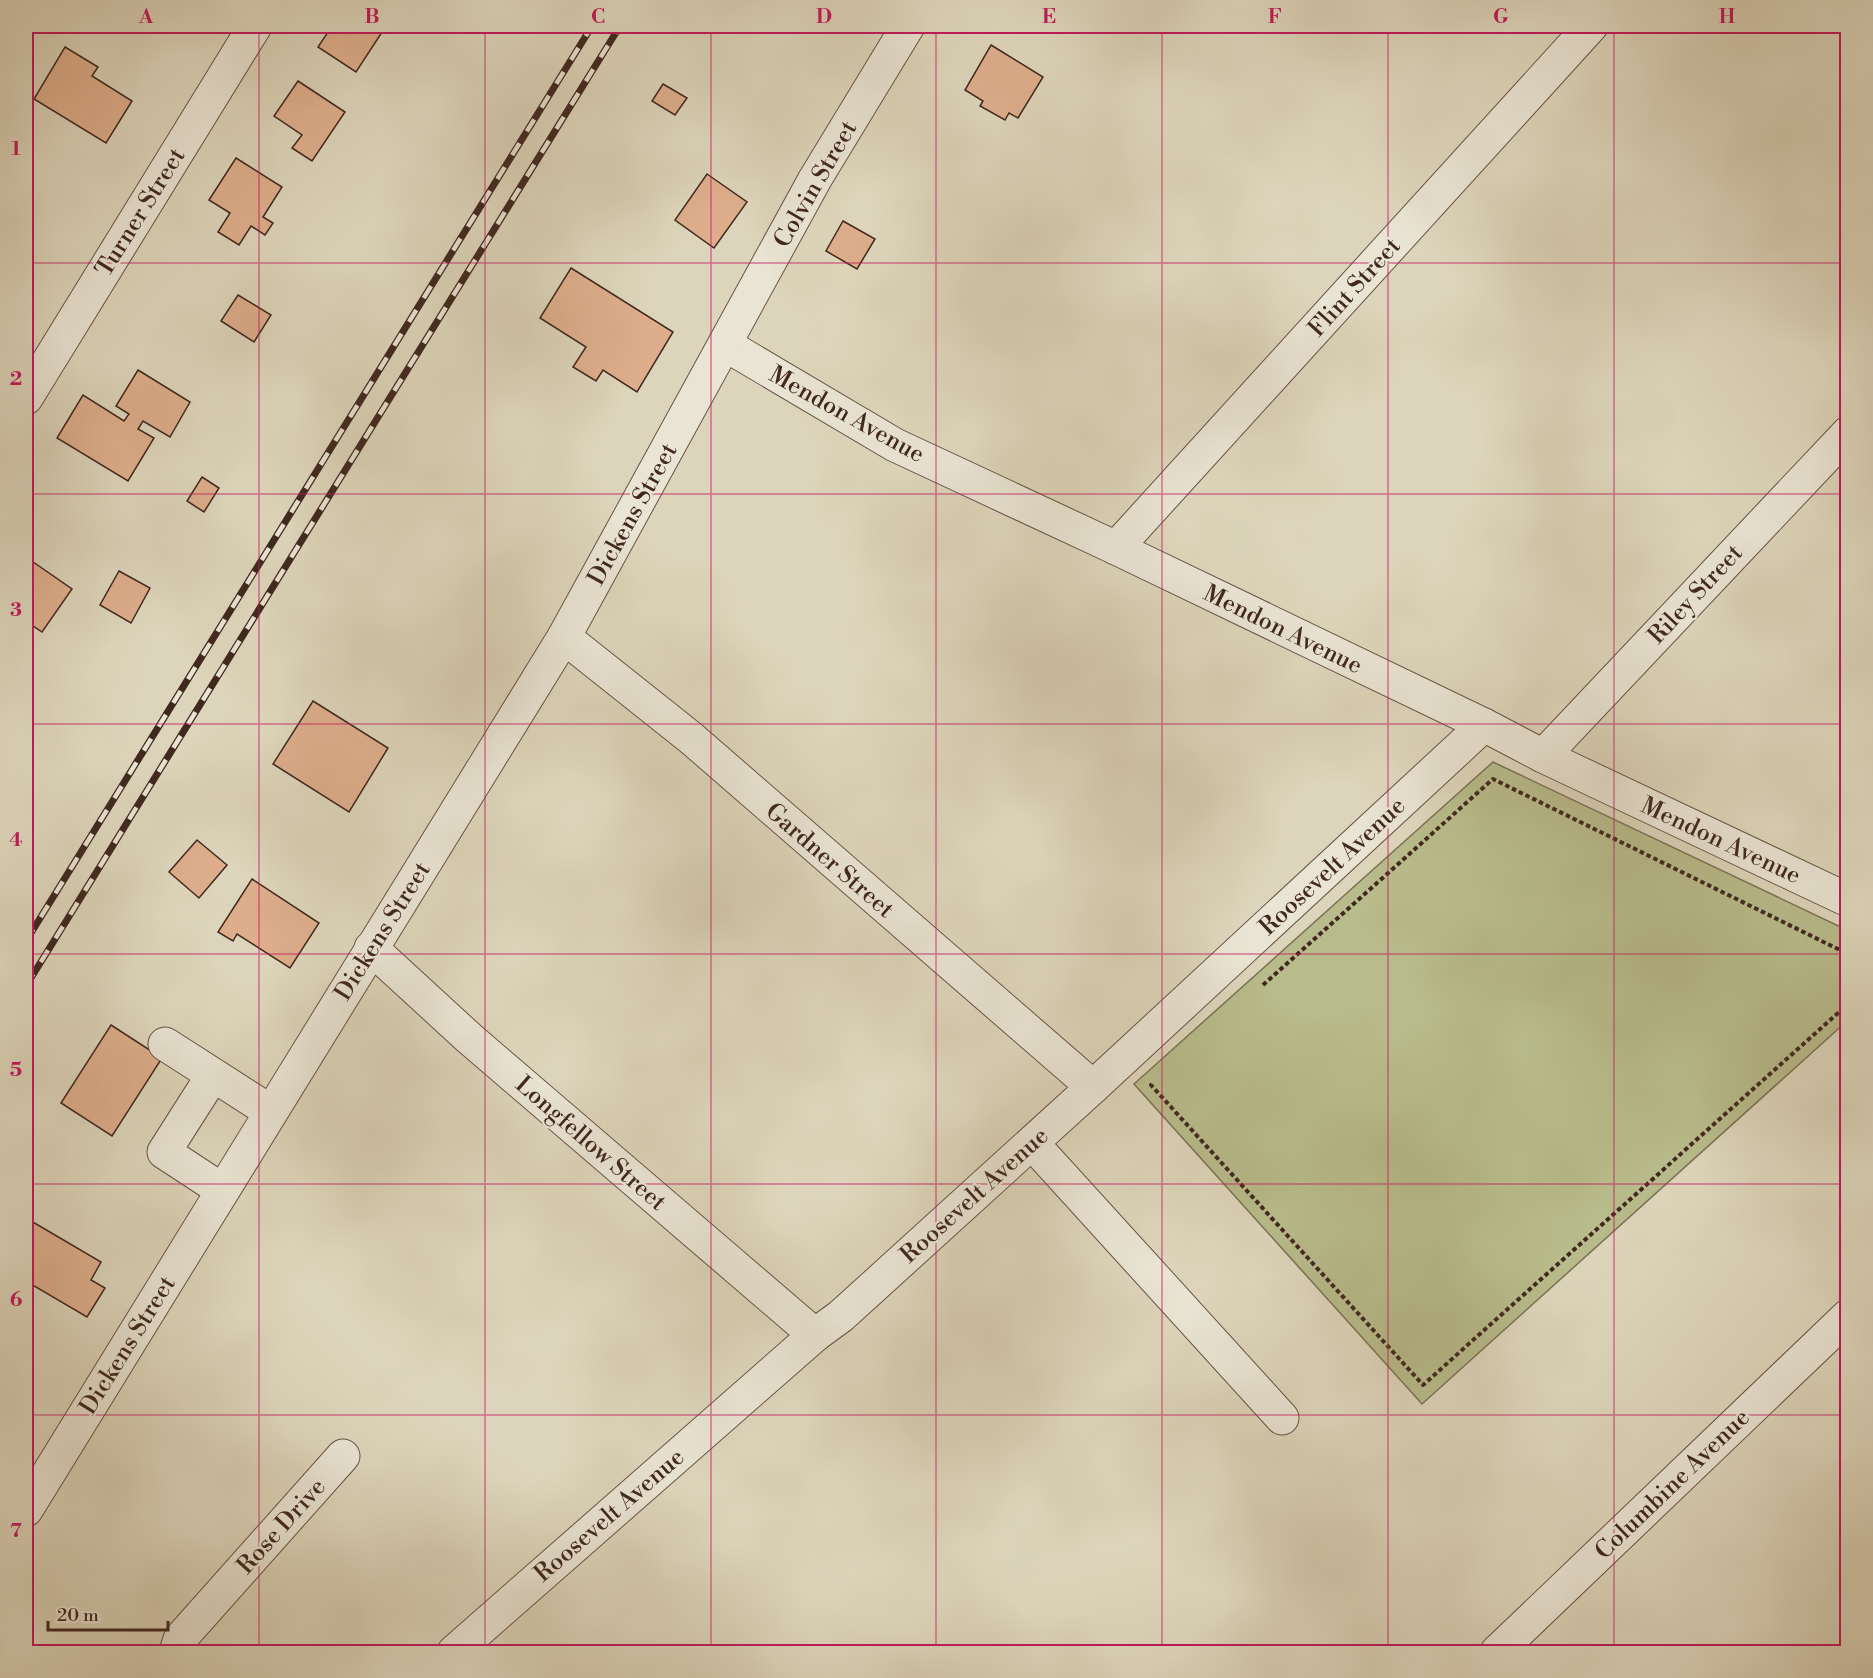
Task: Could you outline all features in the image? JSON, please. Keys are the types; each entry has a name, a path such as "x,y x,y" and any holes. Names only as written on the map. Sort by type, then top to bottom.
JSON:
{"street":[{"name":"Turner Street","path":"26,398 255,26"},
{"name":"Colvin Street","path":"726,345 815,179 908,26"},
{"name":"Flint Street","path":"1116,548 1591,26"},
{"name":"Mendon Avenue","path":"726,345 895,445 1116,548 1484,725 1543,756 1848,900"},
{"name":"Dickens Street","path":"26,1510 564,637 726,345"},
{"name":"Riley Street","path":"1543,756 1848,433"},
{"name":"Gardner Street","path":"564,637 691,738 1093,1088"},
{"name":"Roosevelt Avenue","path":"466,1649 814,1335 841,1316 1093,1088 1484,725"},
{"name":"Longfellow Street","path":"372,948 468,1038 814,1335"},
{"path":"165,1044 271,1112"},
{"path":"213,1075 164,1152 222,1190"},
{"path":"1032,1143 1282,1418"},
{"name":"Columbine Avenue","path":"1497,1653 1848,1316"},
{"name":"Rose Drive","path":"176,1653 180,1639 343,1456"}],"path":[{"path":"1256,991 1493,779 1848,954"},
{"path":"1160,1077 1151,1085 1424,1384 1848,1004"}],"green space":[{"path":"1493,762 1847,930 1847,1021 1422,1404 1134,1084"}],"building":[{"path":"332,26 386,26 356,72 318,47"},
{"path":"991,45 1043,77 1018,118 1009,113 1005,120 980,106 983,101 965,90"},
{"path":"65,47 98,67 92,76 132,101 106,143 34,99"},
{"path":"298,81 345,112 312,161 292,148 302,135 274,116"},
{"path":"663,84 687,98 675,115 652,101"},
{"path":"236,158 282,187 263,217 273,223 265,235 251,226 239,245 218,232 230,213 209,200"},
{"path":"707,174 747,202 714,248 675,220"},
{"path":"843,221 875,239 857,269 826,251"},
{"path":"571,268 673,332 637,392 603,370 596,381 573,367 586,347 540,318"},
{"path":"238,295 271,315 254,342 221,321"},
{"path":"138,370 190,402 170,437 143,421 138,429 154,438 128,481 57,438 83,395 124,421 129,414 116,406"},
{"path":"202,477 219,488 204,512 187,501"},
{"path":"26,557 72,589 42,632 26,621"},
{"path":"119,571 150,588 131,623 100,605"},
{"path":"313,701 388,748 349,812 273,764"},
{"path":"197,840 227,865 199,898 169,872"},
{"path":"252,879 319,923 290,968 237,934 233,941 218,932"},
{"path":"111,1025 162,1058 112,1136 61,1103"},
{"path":"26,1218 101,1262 91,1280 105,1288 87,1317 31,1284 26,1295"}],"railway":[{"path":"26,941 592,26"},
{"path":"26,986 620,26"}]}
